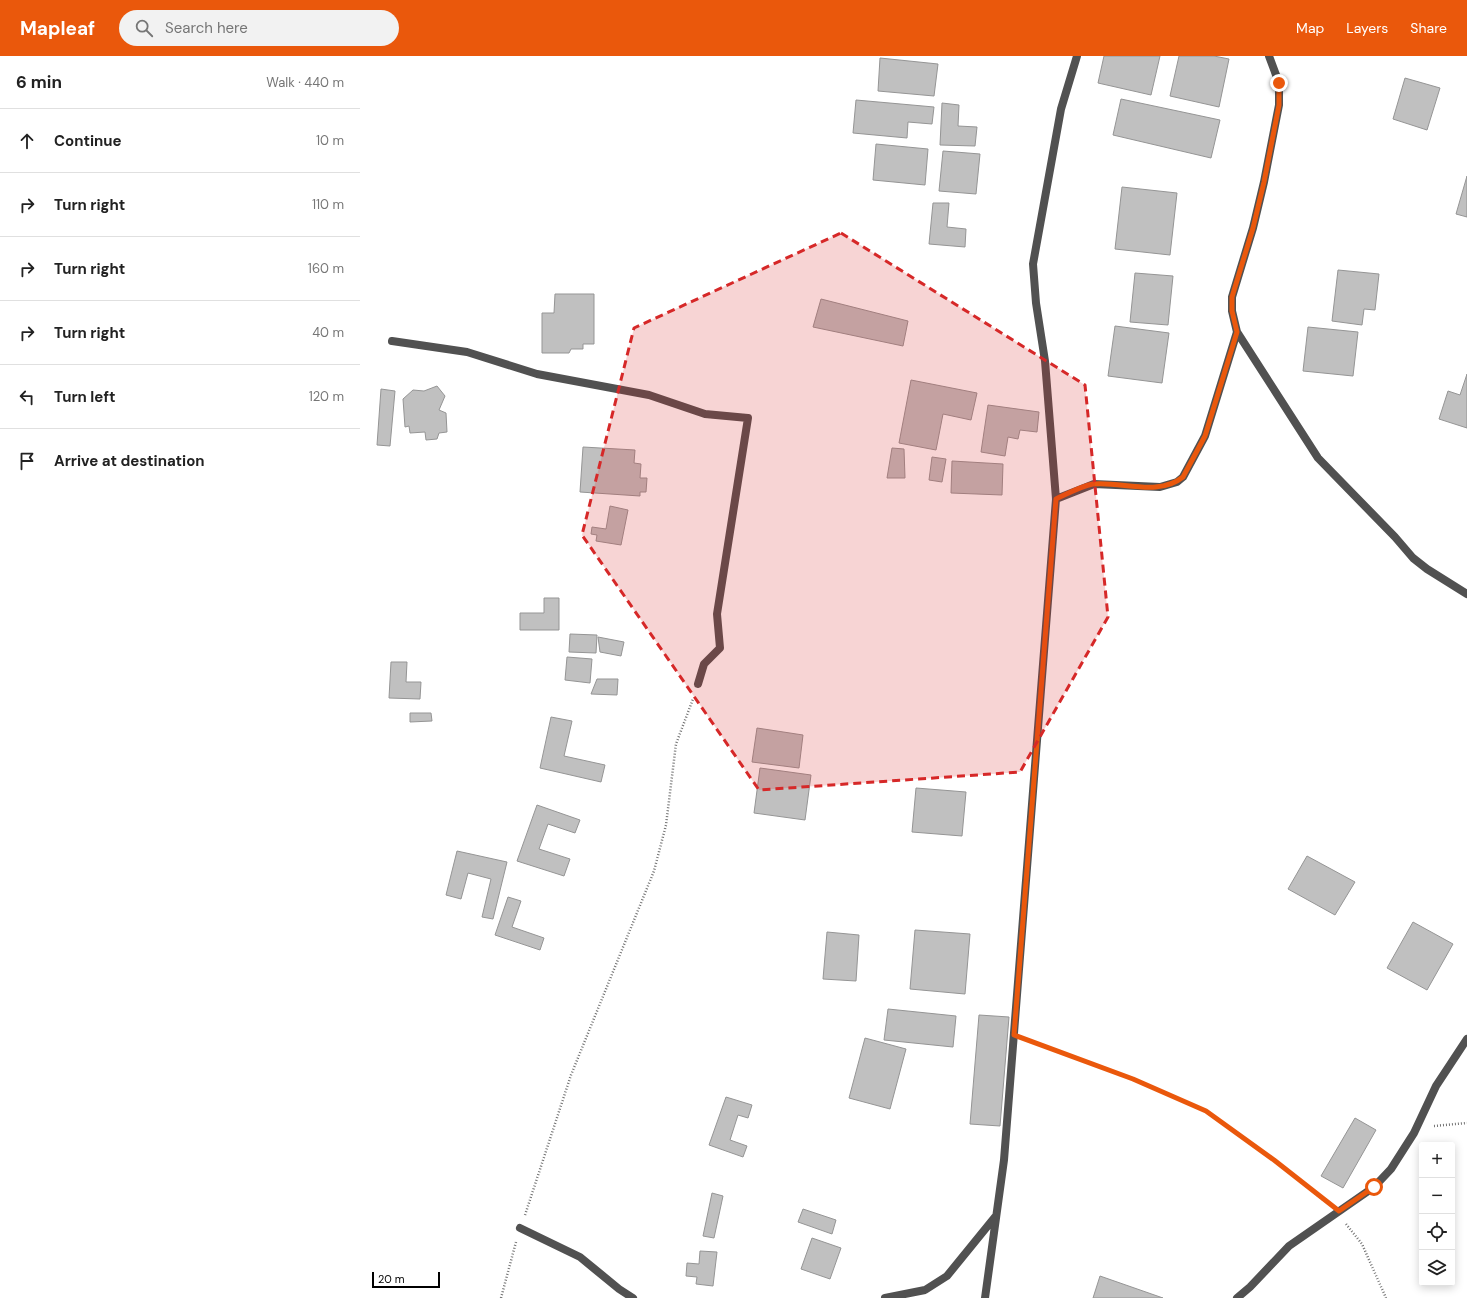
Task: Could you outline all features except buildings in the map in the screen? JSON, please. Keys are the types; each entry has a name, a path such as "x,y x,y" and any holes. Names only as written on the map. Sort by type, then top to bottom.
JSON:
{"street":[{"path":"985,1298 1004,1160 1056,499 1045,361 1036,303 1033,264 1061,109 1077,56"},
{"path":"1269,56 1279,83 1279,105 1264,182 1253,228 1232,297 1232,311 1237,332 1318,458 1395,537 1413,558 1467,594"},
{"path":"1056,499 1094,484 1160,487 1177,482 1183,477 1205,436 1237,332"},
{"path":"392,341 467,352 537,374 649,395 705,414 748,418 717,614 720,648 704,664 698,684"},
{"path":"1237,1298 1250,1287 1289,1246 1374,1187 1391,1170 1416,1129 1436,1086 1467,1039"},
{"path":"885,1298 925,1290 947,1276 996,1216"},
{"path":"520,1228 580,1258 619,1289 633,1298"}],"path":[{"path":"501,1298 520,1228 572,1075 654,871 666,825 676,744 698,684"},
{"path":"1014,1035 1133,1079 1206,1111 1274,1160 1337,1213 1362,1244 1386,1298"},
{"path":"1416,1129 1467,1124"}],"highlighted area":[{"path":"841,233 1085,385 1108,617 1020,772 759,790 582,535 634,328"}],"route":[{"path":"1279,83 1279,105 1264,182 1253,228 1232,297 1232,311 1237,332 1205,436 1183,477 1177,482 1160,487 1094,484 1056,499 1014,1035 1133,1079 1206,1111 1274,1160 1339,1211 1374,1187"}]}
